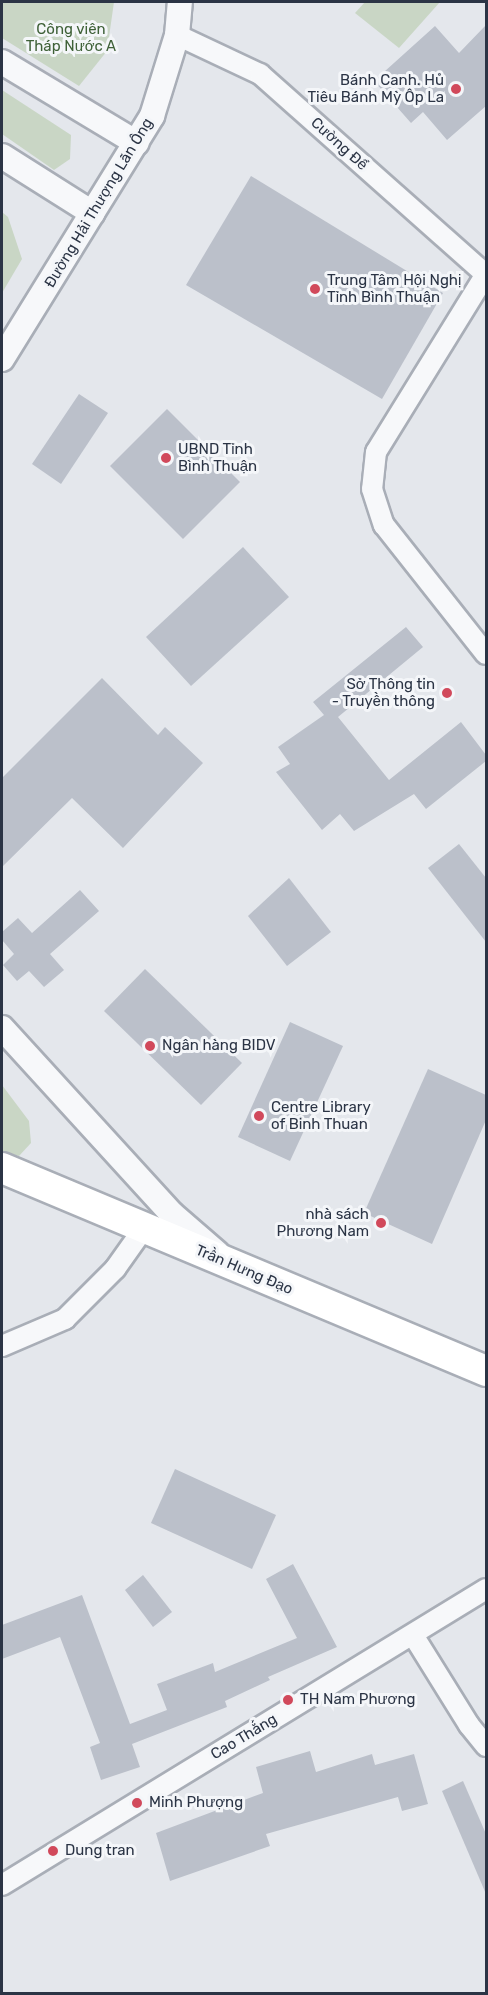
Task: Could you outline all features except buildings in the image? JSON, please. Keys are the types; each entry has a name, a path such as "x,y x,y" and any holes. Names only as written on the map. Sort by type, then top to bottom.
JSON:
{"main road":[{"name":"Trần Hưng Đạo","path":"2,1168 486,1371"}],"street":[{"name":"Đường Hải Thượng Lãn Ông","path":"2,360 152,116 177,35 180,2"},
{"name":"Cường Để","path":"177,35 260,74 486,274"},
{"path":"2,62 137,143"},
{"path":"2,156 92,213"},
{"path":"486,274 376,452 372,489 384,525 486,654"},
{"path":"2,1028 172,1214 230,1264"},
{"path":"2,1346 64,1319 115,1269 144,1228"},
{"name":"Cao Thắng","path":"2,1885 486,1589"},
{"path":"413,1635 486,1746"}],"green space":[{"name":"Công viên Tháp Nước A","path":"2,2 114,2 107,51 79,86 2,38"},
{"path":"365,2 440,2 399,48 355,13"},
{"path":"2,90 71,135 70,159 54,170 2,134"},
{"path":"2,212 8,217 22,259 2,293"},
{"path":"2,1085 29,1121 31,1143 19,1156 2,1151"}],"place":[{"name":"Bánh Canh. Hů Tiêu Bánh Mỳ Ôp La","path":"456,89"},
{"name":"Trung Tâm Hội Nghị Tỉnh Bình Thuận","path":"315,289"},
{"name":"UBND Tỉnh Bình Thuận","path":"166,458"},
{"name":"Sở Thông tin - Truyền thông","path":"447,693"},
{"name":"Ngân hàng BIDV","path":"150,1046"},
{"name":"Centre Library of Binh Thuan","path":"259,1116"},
{"name":"nhà sách Phương Nam","path":"381,1223"},
{"name":"TH Nam Phương","path":"288,1700"},
{"name":"Minh Phượng","path":"137,1803"},
{"name":"Dung tran","path":"53,1851"}]}
